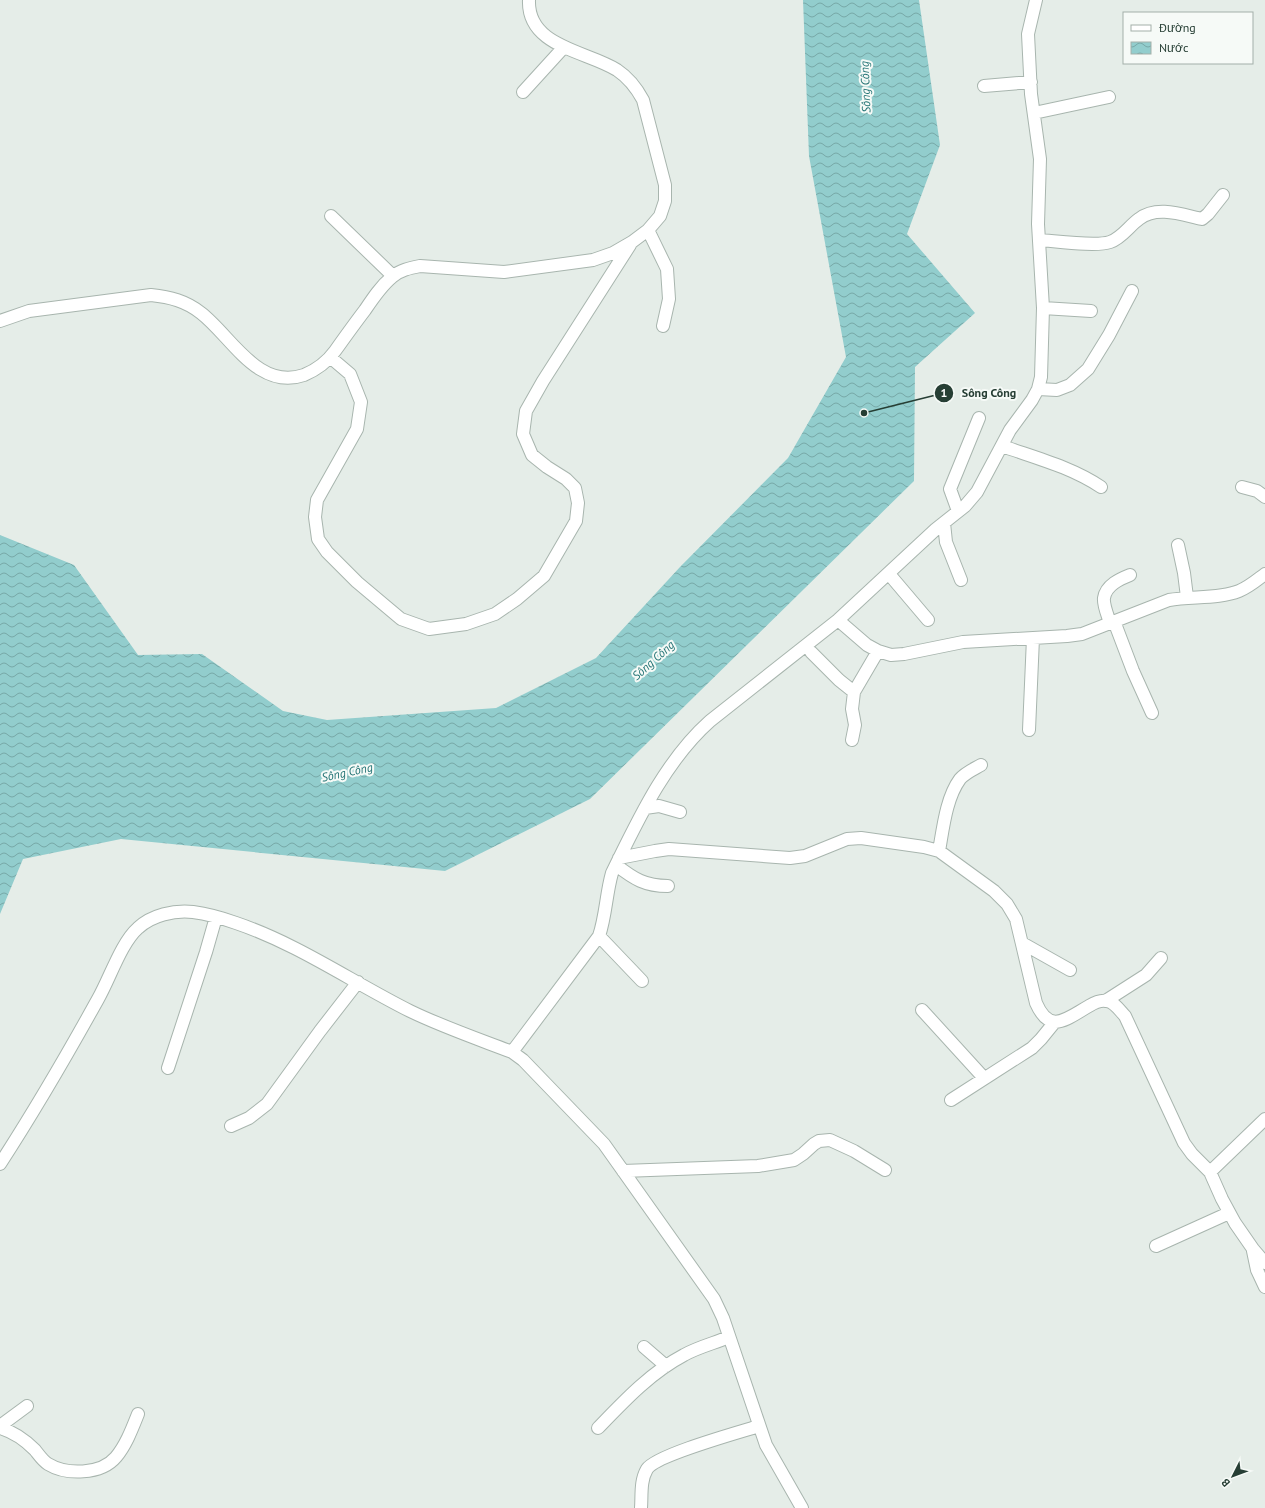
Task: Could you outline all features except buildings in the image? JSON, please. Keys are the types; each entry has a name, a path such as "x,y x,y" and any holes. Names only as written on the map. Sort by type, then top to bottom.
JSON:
{"street":[{"path":"0,321 29,311 151,295 169,297 187,303 202,313 246,359 260,369 278,377 296,377 315,370 334,360 382,286 393,276 407,268 420,266 492,272 511,272 593,260 613,253 632,242 648,230 660,216 665,201 665,185 642,100 632,83 615,69 552,41 540,31 532,19 529,0"},
{"path":"512,1052 599,936 602,926 608,884 618,862 656,788 701,729 838,620 972,499 1016,420 1032,400 1038,389 1041,377 1043,308 1038,211 1040,159 1031,82 1028,34 1036,0"},
{"path":"523,92 564,47"},
{"path":"984,86 1031,82"},
{"path":"1034,113 1109,97"},
{"path":"1039,240 1087,244 1109,242 1118,238 1140,218 1148,214 1163,211 1202,219 1208,214 1223,195"},
{"path":"332,216 393,276"},
{"path":"648,230 667,269 669,299 663,326"},
{"path":"334,360 350,374 361,402 357,428 317,500 315,517 318,539 327,552 357,582 401,619 429,629 466,624 495,614 517,599 544,576 576,521 578,503 576,488 566,479 532,455 523,434 526,412 555,362 632,242"},
{"path":"1038,389 1057,390 1070,385 1088,370 1109,335 1132,291"},
{"path":"1043,308 1091,311"},
{"path":"958,511 950,489 979,418"},
{"path":"1002,446 1056,464 1087,478 1101,487"},
{"path":"1242,487 1257,490 1265,497"},
{"path":"944,523 946,542 961,580"},
{"path":"1178,545 1187,597"},
{"path":"889,574 928,620"},
{"path":"838,620 867,645 878,651 890,655 904,654 964,642 1082,634 1169,600 1187,597 1226,595 1239,591 1265,574"},
{"path":"1130,575 1117,580 1107,590 1104,598 1132,671 1152,713"},
{"path":"1029,730 1033,638"},
{"path":"852,740 855,725 852,709 854,692 878,651"},
{"path":"811,652 839,680 854,692"},
{"path":"939,852 946,814 960,779 981,765"},
{"path":"645,808 659,806 680,812"},
{"path":"618,862 655,851 669,849 790,858 805,856 847,840 861,838 924,847 939,852 994,891 1007,904 1016,918 1036,1003 1040,1012 1047,1019 1054,1022 1062,1021 1098,1001 1107,1000 1146,975 1161,958"},
{"path":"618,862 630,876 642,883 655,886 668,886"},
{"path":"0,1164 35,1109 99,998 128,940 138,928 152,918 172,913 191,912 216,917 250,928 282,941 427,1018 512,1052 523,1060 589,1127 604,1144 714,1299 723,1318 766,1445 772,1458 802,1508"},
{"path":"168,1068 216,917"},
{"path":"599,936 642,981"},
{"path":"1022,943 1070,970"},
{"path":"231,1126 249,1118 267,1104 358,982"},
{"path":"1107,1000 1116,1006 1125,1016 1184,1143 1192,1154 1210,1172 1229,1213 1253,1249 1265,1263"},
{"path":"922,1010 984,1078"},
{"path":"951,1100 1032,1048 1054,1022"},
{"path":"1210,1172 1265,1119"},
{"path":"623,1171 758,1166 794,1160 819,1141 830,1140 854,1151 885,1170"},
{"path":"1156,1246 1229,1213"},
{"path":"1253,1249 1257,1270 1265,1287"},
{"path":"598,1428 632,1392 666,1366 685,1354 729,1337"},
{"path":"644,1347 666,1366"},
{"path":"0,1427 27,1406"},
{"path":"0,1427 10,1430 28,1443 47,1464 70,1472 85,1472 107,1465 116,1458 127,1439 138,1414"},
{"path":"641,1508 642,1480 648,1467 656,1462 697,1445 759,1426"}],"water":[{"name":"Sông Công","path":"803,0 919,0 940,145 907,234 975,313 915,367 914,481 590,799 445,871 121,839 23,859 0,914 0,535 74,565 138,655 202,654 283,711 327,720 496,708 596,658 680,567 788,458 846,357 809,156"}],"place":[{"name":"Sông Công","path":"864,413"}]}
